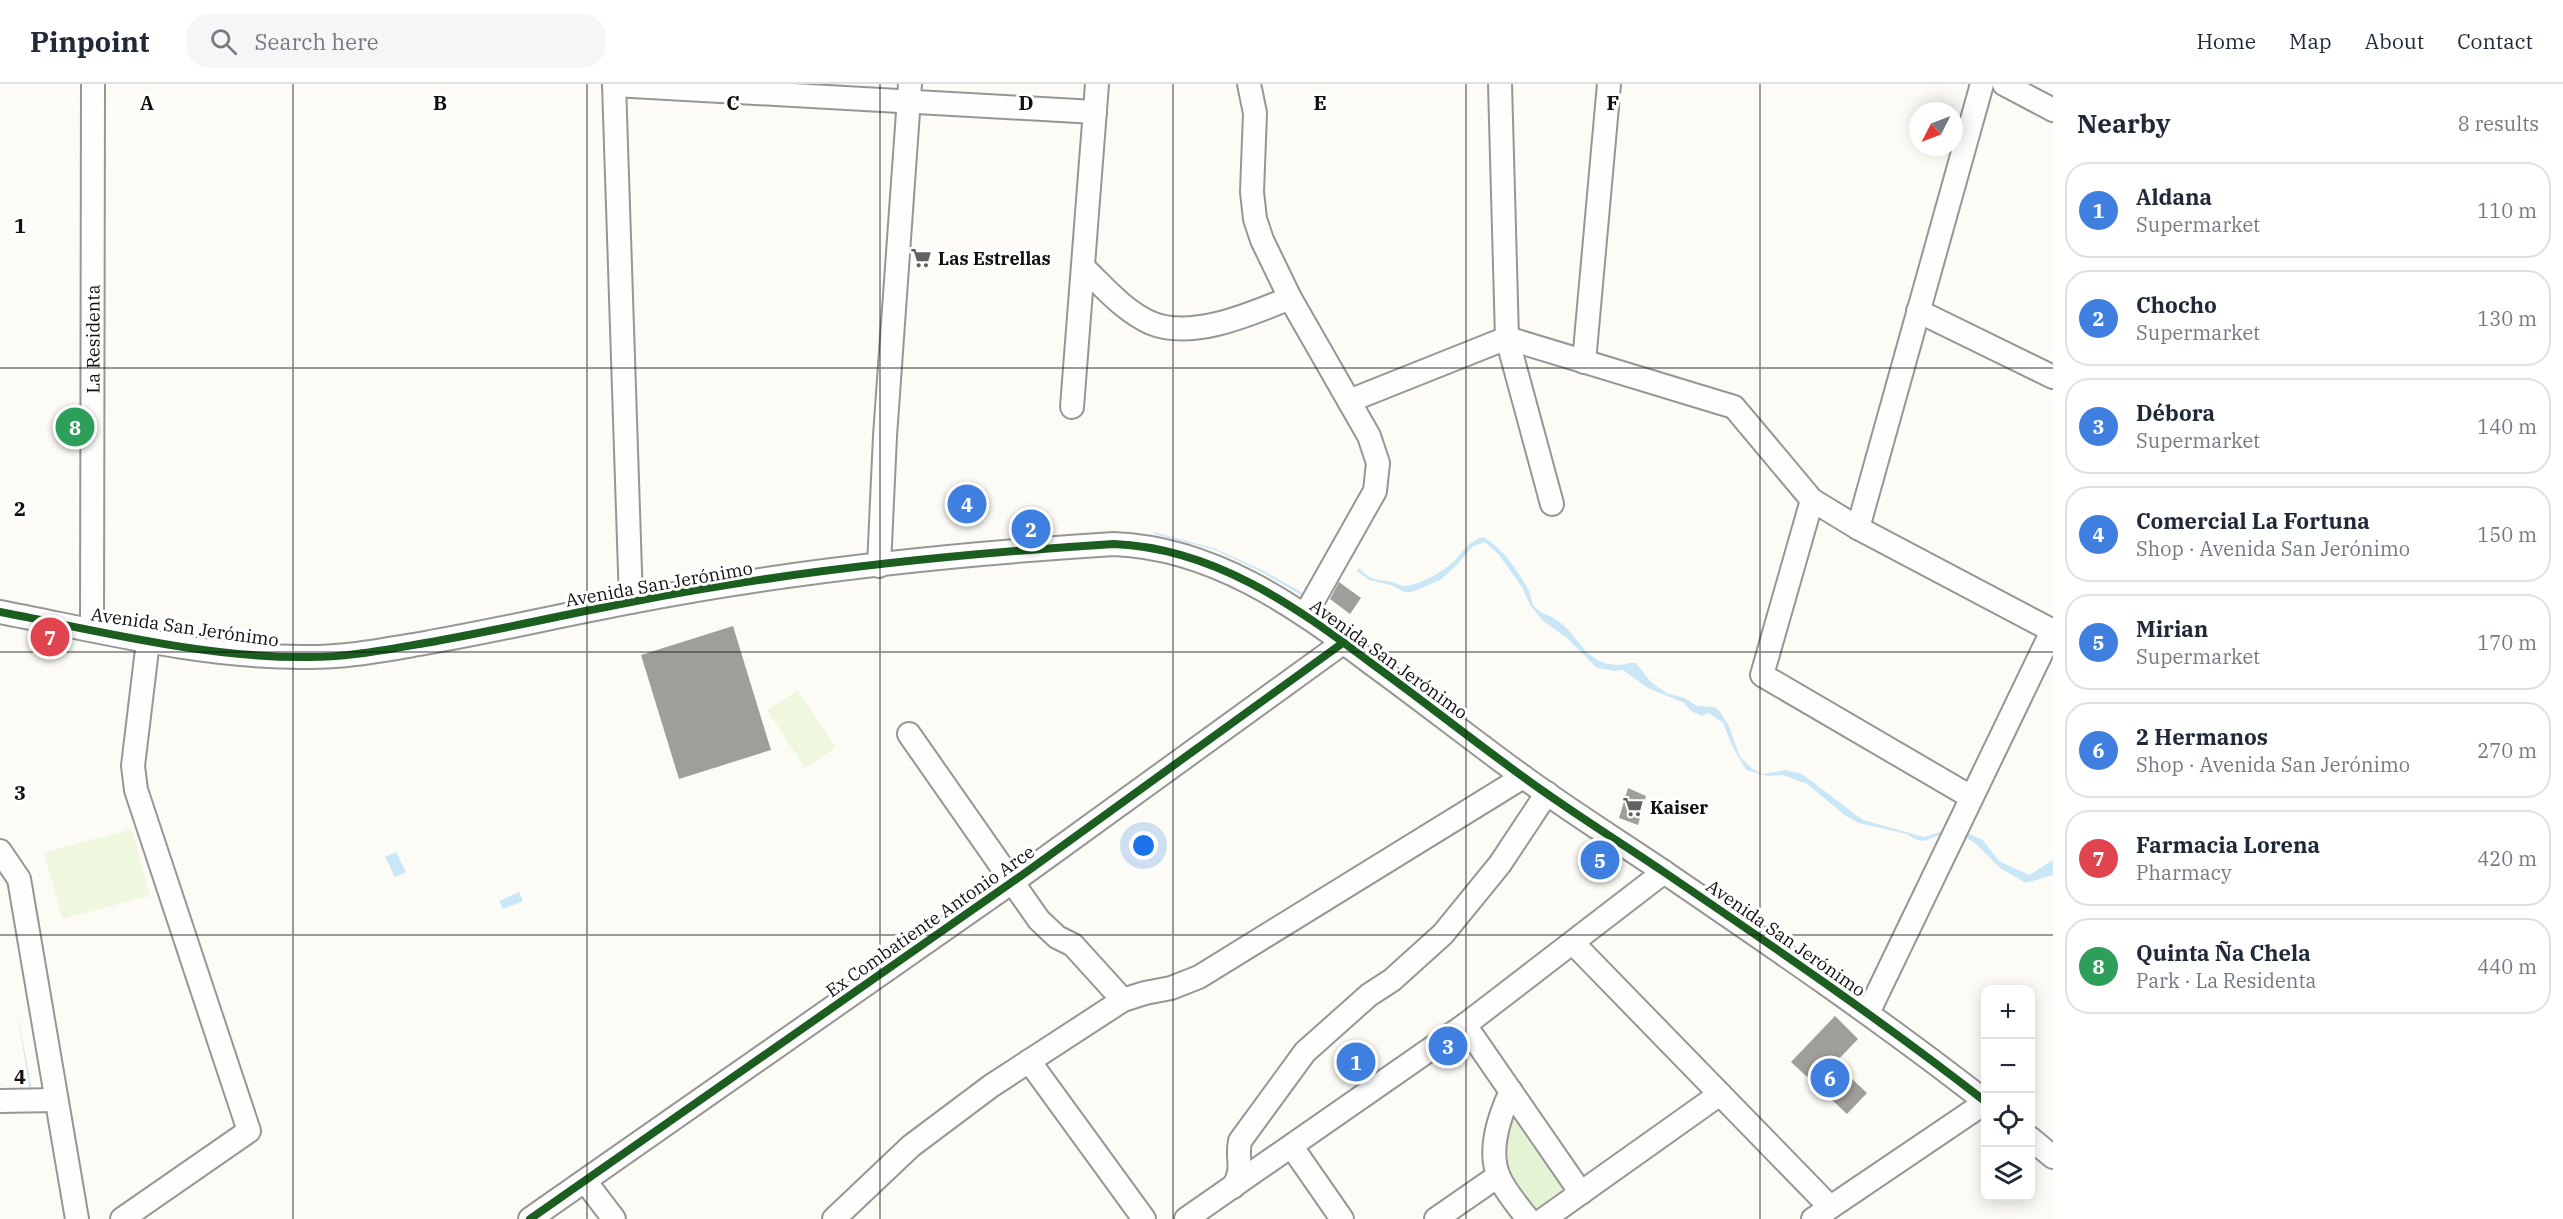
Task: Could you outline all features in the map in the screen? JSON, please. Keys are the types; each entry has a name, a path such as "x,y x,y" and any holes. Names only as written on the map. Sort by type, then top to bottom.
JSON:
{"street":[{"name":"La Residenta","path":"92,630 93,84"},
{"path":"631,602 614,84 910,92 1095,112"},
{"path":"1072,406 1097,84"},
{"path":"1249,84 1255,114 1252,192 1255,219 1262,240 1290,298 1370,436 1378,463 1375,491 1305,615"},
{"path":"1500,84 1507,338 1552,504"},
{"path":"1584,362 1609,84"},
{"path":"1858,528 1982,84"},
{"path":"2004,84 2053,110"},
{"path":"879,566 886,425 910,92"},
{"path":"1083,267 1123,306 1150,323 1166,328 1223,323 1290,298"},
{"path":"1918,311 2053,377"},
{"path":"1349,401 1507,338 1734,407 1812,500 1858,528 2053,630 1868,1013"},
{"path":"1812,500 1762,675 1971,797"},
{"name":"Avenida San Jerónimo","path":"0,612 148,641 248,654 303,657 361,654 487,632 631,602 754,581 1063,547 1144,546 1173,552 1214,565 1254,584 1305,615 1523,777 1868,1013 1981,1098"},
{"path":"122,1219 249,1131 136,790 133,766 148,641"},
{"name":"Ex Combatiente Antonio Arce","path":"530,1219 1012,882 1344,642"},
{"path":"909,734 1040,920 1057,937 1073,945 1123,1000"},
{"path":"834,1219 911,1146 1029,1062 1123,1000 1171,988 1199,977 1523,777"},
{"path":"1233,1187 1239,1177 1241,1166 1238,1149 1240,1141 1295,1065 1327,1032 1369,995 1392,980 1443,934 1500,864 1547,793"},
{"path":"0,851 19,879 77,1219"},
{"path":"1186,1219 1292,1148 1465,1025 1664,872"},
{"path":"1573,943 1720,1094 1821,1213 1981,1105"},
{"path":"1465,1025 1581,1193"},
{"path":"1029,1062 1144,1219"},
{"path":"1511,1091 1501,1114 1494,1153 1498,1176 1528,1219"},
{"path":"1544,1219 1720,1094"},
{"path":"0,1101 56,1100"},
{"path":"2035,1141 2053,1156"},
{"path":"1292,1148 1342,1219"},
{"path":"1436,1219 1498,1176"},
{"path":"585,1181 614,1219"}],"green space":[{"path":"798,690 836,747 805,768 767,710"},
{"path":"132,829 150,896 62,919 44,852"},
{"path":"1512,1110 1568,1191 1536,1215 1506,1171 1503,1144"}],"water":[{"path":"1154,532 1216,549 1262,570 1303,593 1301,595 1262,572 1215,550 1154,534"},
{"path":"1483,537 1497,547 1514,567 1529,591 1534,606 1565,626 1590,655 1597,660 1618,665 1636,663 1650,681 1666,693 1685,698 1697,706 1714,707 1719,710 1729,726 1740,757 1753,769 1762,774 1786,770 1802,774 1863,820 1924,837 1943,831 1942,834 1924,841 1906,834 1859,823 1846,816 1807,784 1783,775 1768,776 1746,770 1732,746 1723,723 1709,713 1702,716 1691,711 1684,703 1648,688 1623,670 1597,668 1567,638 1543,621 1530,605 1522,587 1499,555 1485,542 1472,547 1440,580 1412,592 1404,592 1391,585 1369,580 1357,571 1359,568 1374,579 1403,586 1411,585 1439,573 1451,564 1470,543"},
{"path":"1966,832 1983,840 1999,861 2029,875 2053,860 2053,875 2026,883 2000,868 1975,843 1963,836"},
{"path":"396,852 406,872 395,877 385,857"},
{"path":"519,892 523,901 503,909 499,901"},
{"path":"17,1010 32,1091 30,1092"}],"building":[{"path":"1339,582 1361,598 1350,614 1330,599"},
{"path":"733,626 771,750 679,779 641,655"},
{"name":"Kaiser","path":"1628,788 1646,796 1638,825 1619,818"},
{"path":"1835,1016 1858,1039 1835,1063 1867,1093 1847,1114 1791,1062"}],"cycle path":[{"path":"0,612 188,648 264,656 318,657 364,653 425,643 750,581 871,565 1114,544 1150,548 1185,556 1251,583 1312,620 1539,788 1825,983 1981,1098"},
{"path":"530,1219 1025,873 1344,642"}],"place":[{"name":"Las Estrellas","path":"921,258"},
{"name":"Quinta Ña Chela","path":"75,427"},
{"name":"Comercial La Fortuna","path":"967,504"},
{"name":"Chocho","path":"1031,529"},
{"name":"Farmacia Lorena","path":"50,637"},
{"name":"Kaiser","path":"1633,807"},
{"name":"Mirian","path":"1600,860"},
{"name":"Débora","path":"1448,1046"},
{"name":"Aldana","path":"1356,1062"},
{"name":"2 Hermanos","path":"1830,1078"}]}
